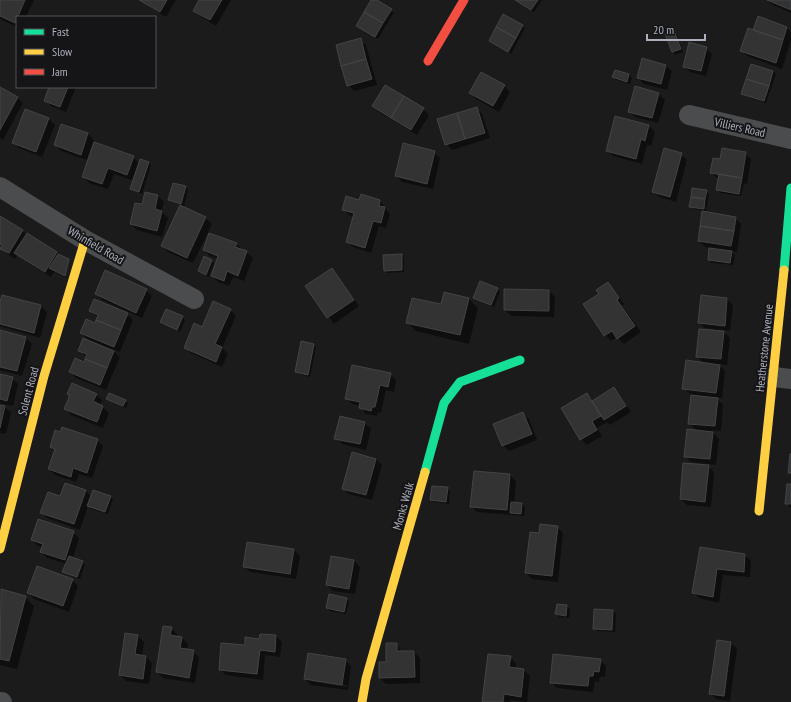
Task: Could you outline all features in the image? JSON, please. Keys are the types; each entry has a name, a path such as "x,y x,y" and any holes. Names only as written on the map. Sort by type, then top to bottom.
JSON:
{"street":[{"path":"428,61 464,0"},
{"name":"Villiers Road","path":"689,115 791,139"},
{"name":"Whinfield Road","path":"0,188 85,240 194,300"},
{"name":"Heatherstone Avenue","path":"758,511 783,378 791,188"},
{"name":"Solent Road","path":"0,549 44,376 85,240"},
{"name":"Monks Walk","path":"362,702 366,679 444,403 460,382 520,360"}],"building":[{"path":"0,0 25,0 18,16 16,16 15,23 0,16"},
{"path":"139,0 167,0 160,12"},
{"path":"199,0 222,0 210,20 193,11"},
{"path":"371,0 377,0 392,9 383,23 364,12"},
{"path":"515,0 538,0 531,10"},
{"path":"767,0 791,0 791,10"},
{"path":"364,12 383,23 375,37 356,26"},
{"path":"503,14 523,25 516,38 496,27"},
{"path":"758,16 787,27 783,40 753,30"},
{"path":"496,27 516,38 508,52 489,41"},
{"path":"748,28 783,40 776,63 740,51"},
{"path":"674,31 681,49 672,52 665,34"},
{"path":"361,38 366,59 341,66 336,45"},
{"path":"689,42 707,47 701,71 683,67"},
{"path":"642,58 666,65 661,84 637,78"},
{"path":"366,59 372,79 347,86 341,66"},
{"path":"751,64 773,71 769,86 746,79"},
{"path":"615,70 629,74 627,82 612,77"},
{"path":"481,72 505,85 493,106 469,93"},
{"path":"746,79 769,86 764,101 741,94"},
{"path":"385,85 404,96 391,118 372,106"},
{"path":"635,86 659,93 652,118 628,112"},
{"path":"0,87 18,97 0,130"},
{"path":"49,88 68,88 60,107 44,101"},
{"path":"404,96 424,108 411,130 391,118"},
{"path":"477,107 485,133 465,139 457,113"},
{"path":"25,109 49,118 36,152 12,143"},
{"path":"457,113 465,139 445,145 437,119"},
{"path":"615,116 649,125 645,141 641,139 636,159 606,151"},
{"path":"61,124 88,133 81,155 54,145"},
{"path":"94,142 134,156 127,175 108,168 102,184 82,177"},
{"path":"403,143 435,151 427,184 395,176"},
{"path":"664,148 682,153 670,197 652,192"},
{"path":"722,148 746,152 742,178 710,173 713,158 720,159"},
{"path":"140,159 149,162 139,192 130,189"},
{"path":"719,174 742,178 739,194 716,190"},
{"path":"173,183 186,186 181,204 168,200"},
{"path":"692,188 707,190 705,199 691,197"},
{"path":"145,192 158,195 155,209 162,211 157,231 130,224 135,203 142,204"},
{"path":"361,194 380,200 379,206 385,207 381,223 373,221 365,248 346,242 354,213 342,210 346,196 359,200"},
{"path":"691,197 705,199 704,209 689,207"},
{"path":"180,205 206,217 187,258 161,246"},
{"path":"702,211 736,217 734,231 700,226"},
{"path":"0,216 23,230 9,253 0,249 2,245 0,244"},
{"path":"700,226 734,231 731,246 698,241"},
{"path":"27,233 57,252 45,272 14,253"},
{"path":"209,233 237,243 235,247 247,251 238,276 227,271 224,281 211,276 218,256 203,250"},
{"path":"709,248 732,251 730,263 708,260"},
{"path":"58,254 69,259 65,276 49,268"},
{"path":"402,254 402,270 384,271 383,255"},
{"path":"204,256 212,260 206,275 198,271"},
{"path":"332,268 354,300 327,318 305,286"},
{"path":"105,270 147,289 136,313 95,294"},
{"path":"480,281 498,288 491,305 473,298"},
{"path":"608,282 619,298 617,300 635,326 617,339 612,331 604,336 583,304 599,294 596,290"},
{"path":"504,289 549,290 549,311 504,310"},
{"path":"444,292 469,298 460,335 406,323 412,298 441,304"},
{"path":"2,295 41,305 34,333 0,324 0,302"},
{"path":"701,295 727,298 725,326 698,323"},
{"path":"94,299 128,313 121,330 96,320 98,315 89,311"},
{"path":"213,301 231,309 215,344 222,347 216,362 184,348 194,323 202,327"},
{"path":"166,309 183,316 177,330 160,322"},
{"path":"86,319 95,323 96,320 121,330 114,347 80,333"},
{"path":"699,329 724,331 721,359 696,357"},
{"path":"0,330 26,337 17,371 0,367"},
{"path":"83,338 114,351 107,368 85,359 87,354 78,351"},
{"path":"301,341 314,344 308,375 295,372"},
{"path":"75,358 84,362 85,359 107,368 100,385 69,372"},
{"path":"686,360 720,365 716,393 682,389"},
{"path":"352,365 391,373 388,387 380,385 375,407 372,407 371,411 359,408 360,402 345,399"},
{"path":"0,374 13,377 7,401 0,399"},
{"path":"72,383 97,394 93,401 103,406 97,422 64,409 69,398 69,394 67,394"},
{"path":"614,387 626,406 604,420 592,401"},
{"path":"109,393 126,400 123,406 106,399"},
{"path":"587,393 601,416 592,421 597,430 580,440 561,408"},
{"path":"691,395 718,398 715,426 688,424"},
{"path":"0,405 5,406 0,428"},
{"path":"523,412 532,434 502,446 493,424"},
{"path":"340,416 365,422 360,444 334,439"},
{"path":"62,427 98,439 87,473 73,468 71,477 48,469 55,449 50,447 55,430 60,432"},
{"path":"687,429 713,432 710,459 684,457"},
{"path":"352,452 376,459 366,495 342,489"},
{"path":"790,454 791,473 788,473"},
{"path":"683,463 709,465 705,502 680,499"},
{"path":"474,471 510,474 507,510 470,507"},
{"path":"65,483 86,490 74,524 40,513 48,492 60,496"},
{"path":"787,484 791,484 791,504 785,504"},
{"path":"432,486 448,487 446,502 430,500"},
{"path":"93,490 111,496 105,512 87,506"},
{"path":"511,502 522,503 521,514 510,513"},
{"path":"38,519 74,531 65,560 40,552 43,544 31,540"},
{"path":"540,524 558,526 552,576 525,573 530,532 539,533"},
{"path":"247,542 294,549 290,574 243,567"},
{"path":"700,547 745,554 744,572 717,569 713,597 692,593"},
{"path":"69,556 83,561 77,577 62,572"},
{"path":"331,556 354,560 349,589 326,585"},
{"path":"37,566 73,579 63,606 27,593"},
{"path":"1,589 26,596 9,661 0,659"},
{"path":"329,594 347,598 344,612 326,608"},
{"path":"557,604 567,605 566,616 555,614"},
{"path":"594,609 613,610 612,630 593,629"},
{"path":"163,626 172,627 170,635 182,637 180,648 194,650 189,678 156,672"},
{"path":"125,633 138,635 135,654 146,656 143,679 119,675"},
{"path":"260,634 276,635 275,652 260,650 257,674 219,670 221,643 245,645 245,637 259,639"},
{"path":"717,640 731,642 724,696 709,694"},
{"path":"386,643 397,643 397,651 414,651 415,677 379,678 379,662 386,662"},
{"path":"308,653 346,659 342,685 304,679"},
{"path":"488,654 511,656 509,667 524,669 521,697 504,694 503,702 482,702"},
{"path":"553,654 601,659 599,672 594,671 593,676 589,676 588,686 550,683"}],"traffic: fast":[{"path":"784,270 791,188"},
{"path":"425,472 444,403 460,382 520,360"}],"traffic: slow":[{"path":"0,549 44,376 85,240"},
{"path":"759,511 784,270"},
{"path":"362,702 366,679 425,472"}],"traffic: jam":[{"path":"428,61 464,0"}]}
